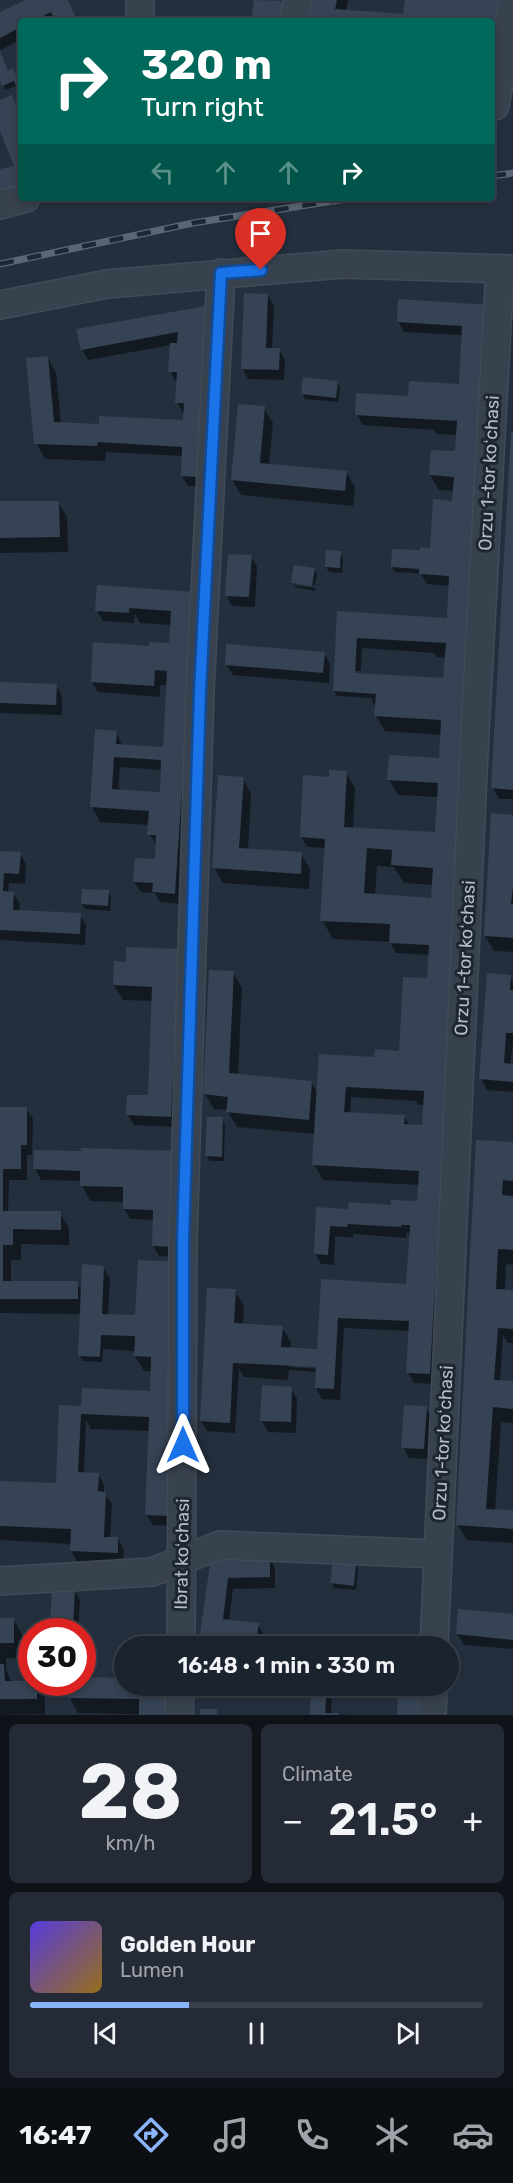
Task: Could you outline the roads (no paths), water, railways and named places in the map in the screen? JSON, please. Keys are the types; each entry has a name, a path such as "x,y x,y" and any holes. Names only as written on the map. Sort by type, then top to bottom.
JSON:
{"street":[{"path":"140,0 140,18"},
{"path":"295,18 298,0"},
{"path":"495,106 513,1"},
{"path":"0,205 18,200"},
{"path":"0,305 107,284 343,264 506,269"},
{"name":"Orzu 1-tor koʻchasi","path":"434,1636 474,752 506,269"},
{"name":"Ibrat koʻchasi","path":"181,1636 183,1241 198,751 221,273"},
{"path":"0,1581 152,1572 220,1545 438,1554"},
{"path":"179,1715 180,1696"},
{"path":"432,1715 433,1696"}],"railway":[{"path":"495,176 513,173"},
{"path":"0,264 193,223 333,201"}]}
